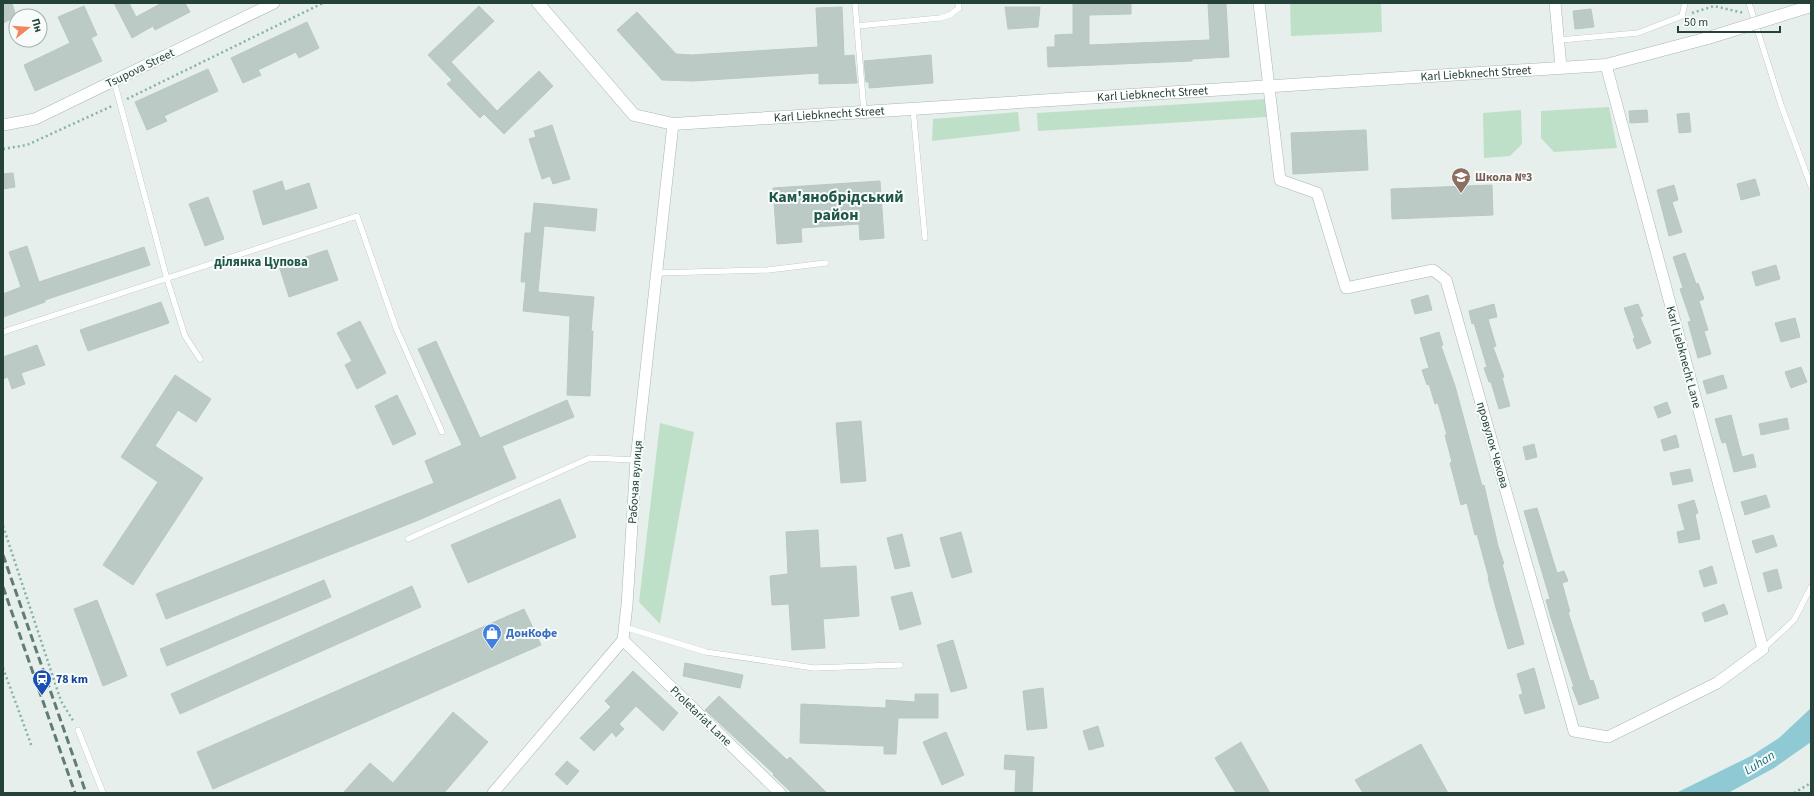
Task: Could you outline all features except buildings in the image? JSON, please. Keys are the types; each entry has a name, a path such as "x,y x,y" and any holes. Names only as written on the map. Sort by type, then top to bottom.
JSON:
{"street":[{"name":"Tsupova Street","path":"3,125 34,119 274,3"},
{"name":"Karl Liebknecht Street","path":"538,3 634,115 673,124 1268,85 1606,65 1708,38 1811,6"},
{"path":"1259,3 1268,85"},
{"path":"1555,3 1562,67"},
{"name":"Karl Liebknecht Lane","path":"1606,65 1763,649"},
{"name":"провулок Чехова","path":"1268,85 1280,180 1317,193 1346,288 1433,270 1446,280 1574,731 1608,736 1717,683 1763,649"},
{"name":"Рабочая вулиця","path":"623,640 628,605 636,460 673,124"},
{"path":"493,793 623,640"},
{"name":"Proletariat Lane","path":"623,640 780,793"}],"lane":[{"path":"855,3 864,112"},
{"path":"857,26 940,18 950,15 959,8 958,3"},
{"path":"1560,40 1638,33 1682,16 1685,3"},
{"path":"1749,3 1781,105 1811,186"},
{"path":"114,81 167,279 185,336 200,359"},
{"path":"913,108 925,238"},
{"path":"3,332 357,216 396,328 442,432"},
{"path":"657,273 768,270 826,263"},
{"path":"408,538 590,458 636,460"},
{"path":"1763,649 1794,620 1811,587"},
{"path":"624,627 706,652 814,668 900,665"},
{"path":"78,730 103,793"}],"path":[{"path":"3,149 27,145 120,102 323,3"},
{"path":"1682,16 1714,6 1753,15"},
{"path":"3,526 61,701 78,730"},
{"path":"3,668 32,747"},
{"path":"1794,793 1811,783"}],"green space":[{"path":"1290,3 1381,3 1382,32 1291,36"},
{"path":"1267,99 1267,117 1038,131 1037,113"},
{"path":"1609,107 1617,148 1554,152 1541,138 1541,111"},
{"path":"1521,110 1522,144 1510,156 1484,158 1483,113"},
{"path":"1018,112 1020,131 932,141 933,119"},
{"path":"660,423 694,432 660,624 639,602"}],"water":[{"name":"Luhan","path":"1811,708 1811,742 1774,768 1728,793 1676,793 1751,756 1779,738"}],"railway":[{"path":"3,555 86,793"},
{"path":"3,587 75,793"}],"place":[{"name":"Школа №3","path":"1461,194"},
{"name":"ДонКофе","path":"492,650"},
{"name":"78 km","path":"42,696"}],"district":[{"name":"Кам'янобрідський район","path":"836,205"},
{"name":"ділянка Цупова","path":"261,261"}]}
